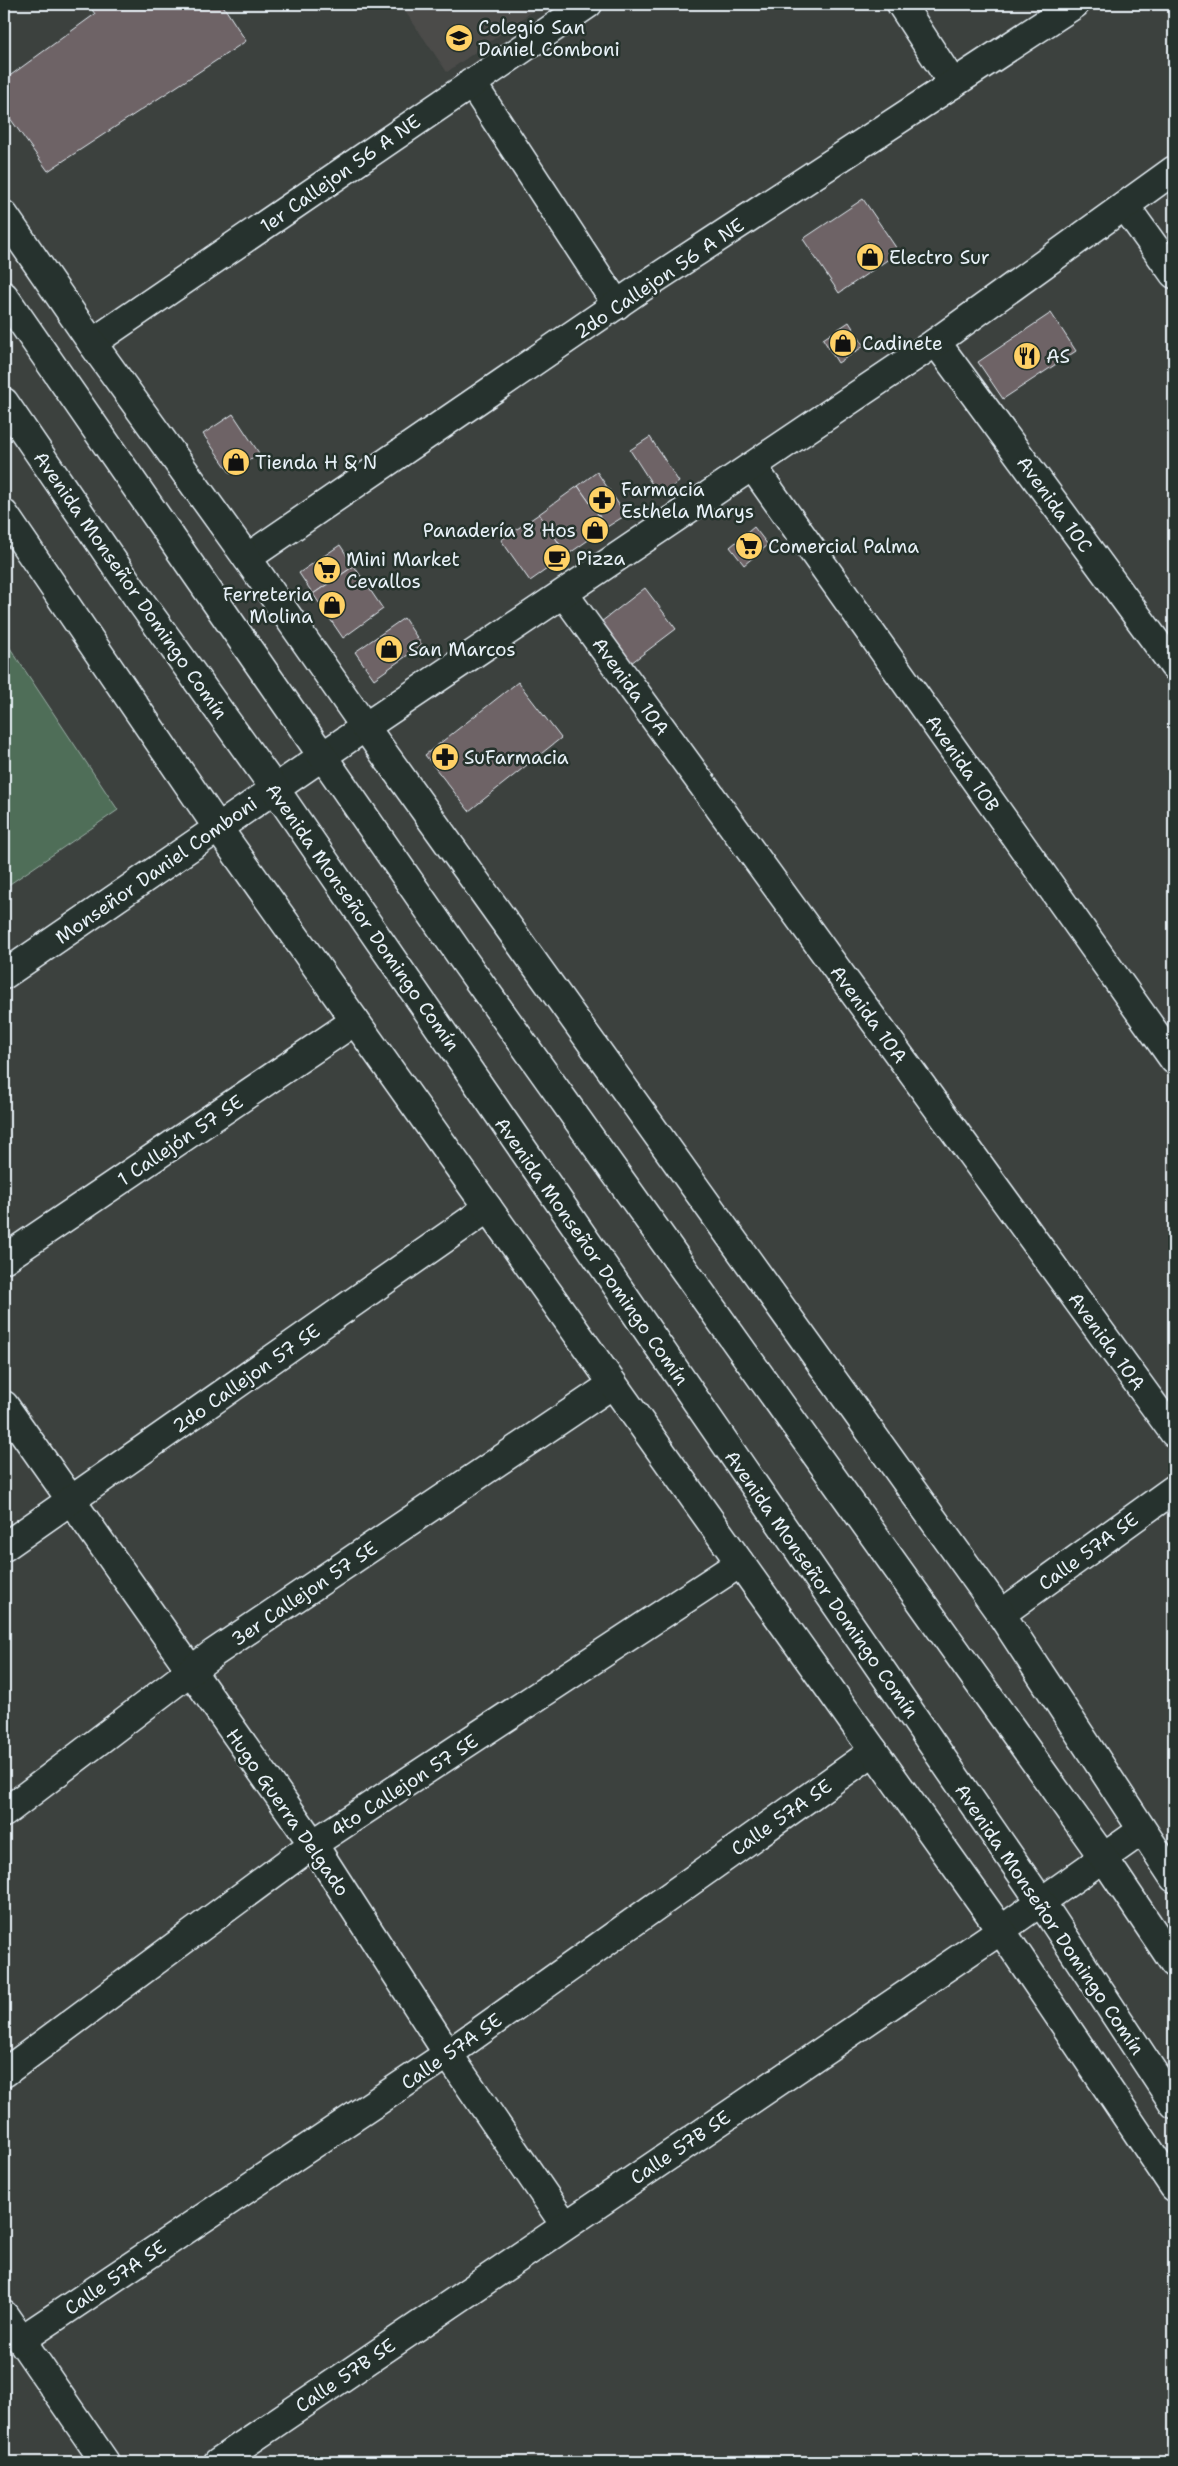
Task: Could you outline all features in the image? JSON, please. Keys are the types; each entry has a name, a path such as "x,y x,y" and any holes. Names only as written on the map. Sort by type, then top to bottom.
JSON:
{"street":[{"name":"1er Callejon 56 A NE","path":"92,343 588,4"},
{"path":"901,4 954,84"},
{"name":"2do Callejon 56 A NE","path":"247,558 617,305 1075,4"},
{"path":"472,82 617,305"},
{"name":"Monseñor Daniel Comboni","path":"4,976 322,756 936,342 1174,170"},
{"path":"1125,206 1174,274"},
{"path":"4,215 92,343 247,558 365,727 1001,1614 1141,1831 1174,1878"},
{"path":"4,296 322,756 1103,1857 1174,1963"},
{"name":"Avenida 10C","path":"936,342 1174,666"},
{"name":"Avenida Monseñor Domingo Comín","path":"4,402 138,598 275,789 1040,1902 1174,2104"},
{"name":"Avenida 10B","path":"753,467 1174,1060"},
{"path":"4,514 218,828 1001,1930 1174,2187"},
{"name":"Avenida 10A","path":"564,594 1174,1433"},
{"name":"1 Callejón 57 SE","path":"4,1259 355,1021"},
{"name":"2do Callejon 57 SE","path":"4,1547 488,1208"},
{"name":"3er Callejon 57 SE","path":"4,1813 214,1653 613,1384"},
{"name":"Hugo Guerra Delgado","path":"4,1405 70,1502 313,1844 448,2054 565,2225"},
{"name":"Calle 57A SE","path":"1001,1614 1174,1489"},
{"name":"4to Callejon 57 SE","path":"4,2073 313,1844 740,1563"},
{"name":"Calle 57A SE","path":"21,2340 448,2054 874,1751"},
{"name":"Calle 57B SE","path":"218,2462 1001,1930 1141,1831"},
{"path":"4,2316 105,2462"}],"shaded area":[{"name":"Colegio San Daniel Comboni","path":"400,4 543,4 447,72"}],"green space":[{"path":"4,639 118,810 4,888"}],"building":[{"path":"88,4 186,4 189,8 193,4 222,4 246,41 48,171 4,110 4,80 95,14"},
{"path":"863,199 899,252 839,293 803,239"},
{"name":"AS","path":"1051,313 1076,351 1003,399 978,362"},
{"name":"Cadinete","path":"849,322 864,346 838,363 823,339"},
{"path":"233,414 259,453 231,474 203,434"},
{"path":"650,437 679,482 659,495 630,450"},
{"name":"Farmacia Esthela Marys","path":"597,472 626,515 607,527 578,486"},
{"path":"578,486 607,527 567,555 539,514"},
{"path":"539,514 567,555 530,581 501,540"},
{"name":"Comercial Palma","path":"754,527 768,545 744,565 730,547"},
{"name":"Mini Market Cevallos","path":"340,545 354,566 313,594 299,573"},
{"path":"354,566 383,609 343,638 313,594"},
{"path":"645,588 676,629 631,663 601,622"},
{"name":"San Marcos","path":"404,618 422,645 374,679 355,652"},
{"path":"518,682 561,738 469,811 425,755"}],"place":[{"name":"Colegio San Daniel Comboni","path":"459,38"},
{"name":"Electro Sur","path":"870,257"},
{"name":"Cadinete","path":"843,343"},
{"name":"AS","path":"1027,356"},
{"name":"Tienda H & N","path":"236,462"},
{"name":"Farmacia Esthela Marys","path":"602,500"},
{"name":"Panadería 8 Hos","path":"595,530"},
{"name":"Comercial Palma","path":"749,546"},
{"name":"Pizza","path":"557,558"},
{"name":"Mini Market Cevallos","path":"327,570"},
{"name":"Ferreteria Molina","path":"332,605"},
{"name":"San Marcos","path":"389,649"},
{"name":"SuFarmacia","path":"445,757"}]}
